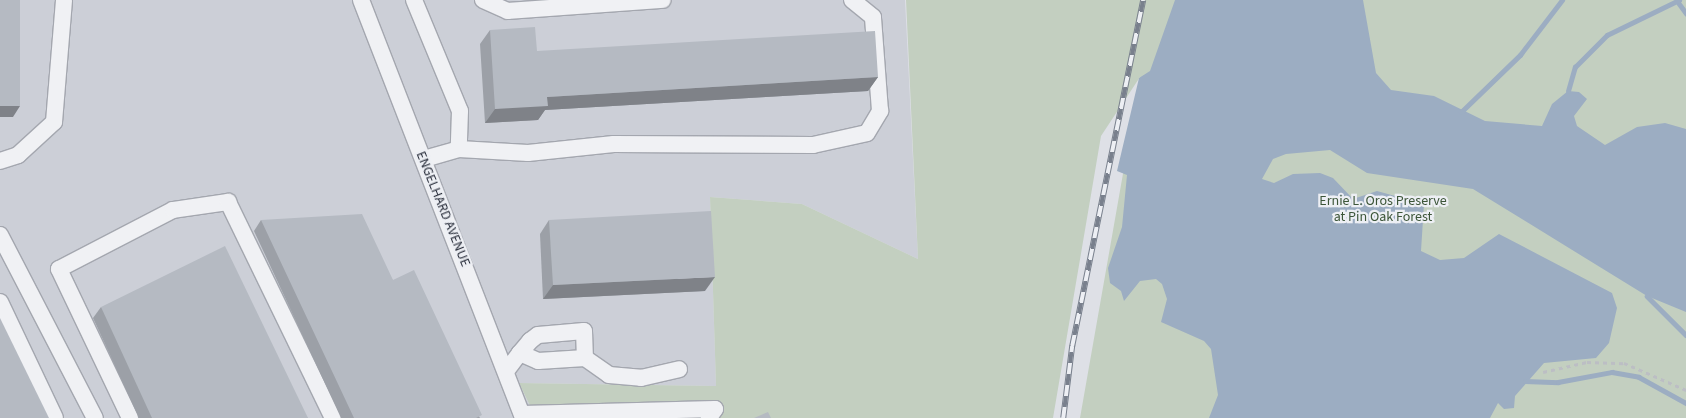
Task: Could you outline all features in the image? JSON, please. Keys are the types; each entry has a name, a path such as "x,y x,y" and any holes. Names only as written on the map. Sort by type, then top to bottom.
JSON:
{"street":[{"path":"0,161 18,155 54,122 64,0"},
{"name":"ENGELHARD AVENUE","path":"361,0 507,370 522,416"},
{"path":"414,0 460,111 459,149"},
{"path":"483,0 508,11 663,0"},
{"path":"424,159 459,149 528,153 614,144 813,145 867,133 880,111 873,17 852,0"},
{"path":"130,418 59,269 173,210 228,202 333,418"},
{"path":"0,235 95,418"},
{"path":"0,302 55,418"},
{"path":"507,370 520,353 538,335 584,332 585,358"},
{"path":"520,353 538,361 585,358 608,375 641,378 678,369"},
{"path":"522,416 715,409 709,418"}],"path":[{"path":"1543,372 1586,362 1624,363 1686,390"}],"shaded area":[{"path":"0,0 905,0 918,259 802,204 710,197 716,386 519,383 536,418 0,418"}],"green space":[{"name":"Ernie L. Oros Preserve at Pin Oak Forest","path":"906,0 1686,0 1686,418 1080,418 1140,77 1101,136 1053,418 536,418 519,383 716,386 710,197 802,204 918,259"}],"water":[{"name":"Ernie L. Oros Preserve at Pin Oak Forest","path":"1175,0 1363,0 1376,73 1391,90 1434,96 1485,121 1542,126 1552,104 1568,91 1579,92 1587,99 1574,116 1577,126 1605,145 1637,127 1665,123 1686,129 1686,312 1647,296 1473,189 1367,173 1330,150 1286,154 1273,159 1262,179 1274,183 1293,174 1320,173 1333,178 1353,199 1377,191 1424,204 1421,251 1440,260 1464,258 1499,234 1612,293 1617,308 1609,343 1596,358 1544,363 1515,396 1514,408 1504,409 1498,403 1490,418 1209,418 1218,395 1211,349 1204,341 1161,322 1167,299 1162,284 1156,279 1140,281 1124,301 1121,291 1110,283 1108,268 1122,227 1127,175 1117,171 1139,78 1150,71"}],"building":[{"path":"0,0 20,0 20,106 0,106"},
{"path":"535,27 537,51 875,31 878,77 547,97 548,106 495,109 490,30"},
{"path":"711,211 715,277 553,285 549,220"},
{"path":"362,214 393,280 414,270 482,415 476,418 354,418 261,220"},
{"path":"225,246 308,418 152,418 101,307"},
{"path":"0,318 49,418 0,418"},
{"path":"768,412 771,418 754,418"}],"waterway":[{"path":"1461,112 1520,55 1562,0"},
{"path":"1568,91 1575,67 1607,35 1679,0"},
{"path":"1678,2 1686,13"},
{"path":"1647,296 1686,335"},
{"path":"1525,381 1558,382 1612,372 1639,377 1686,403"}],"railway":[{"path":"1063,418 1072,346 1143,0"}]}
